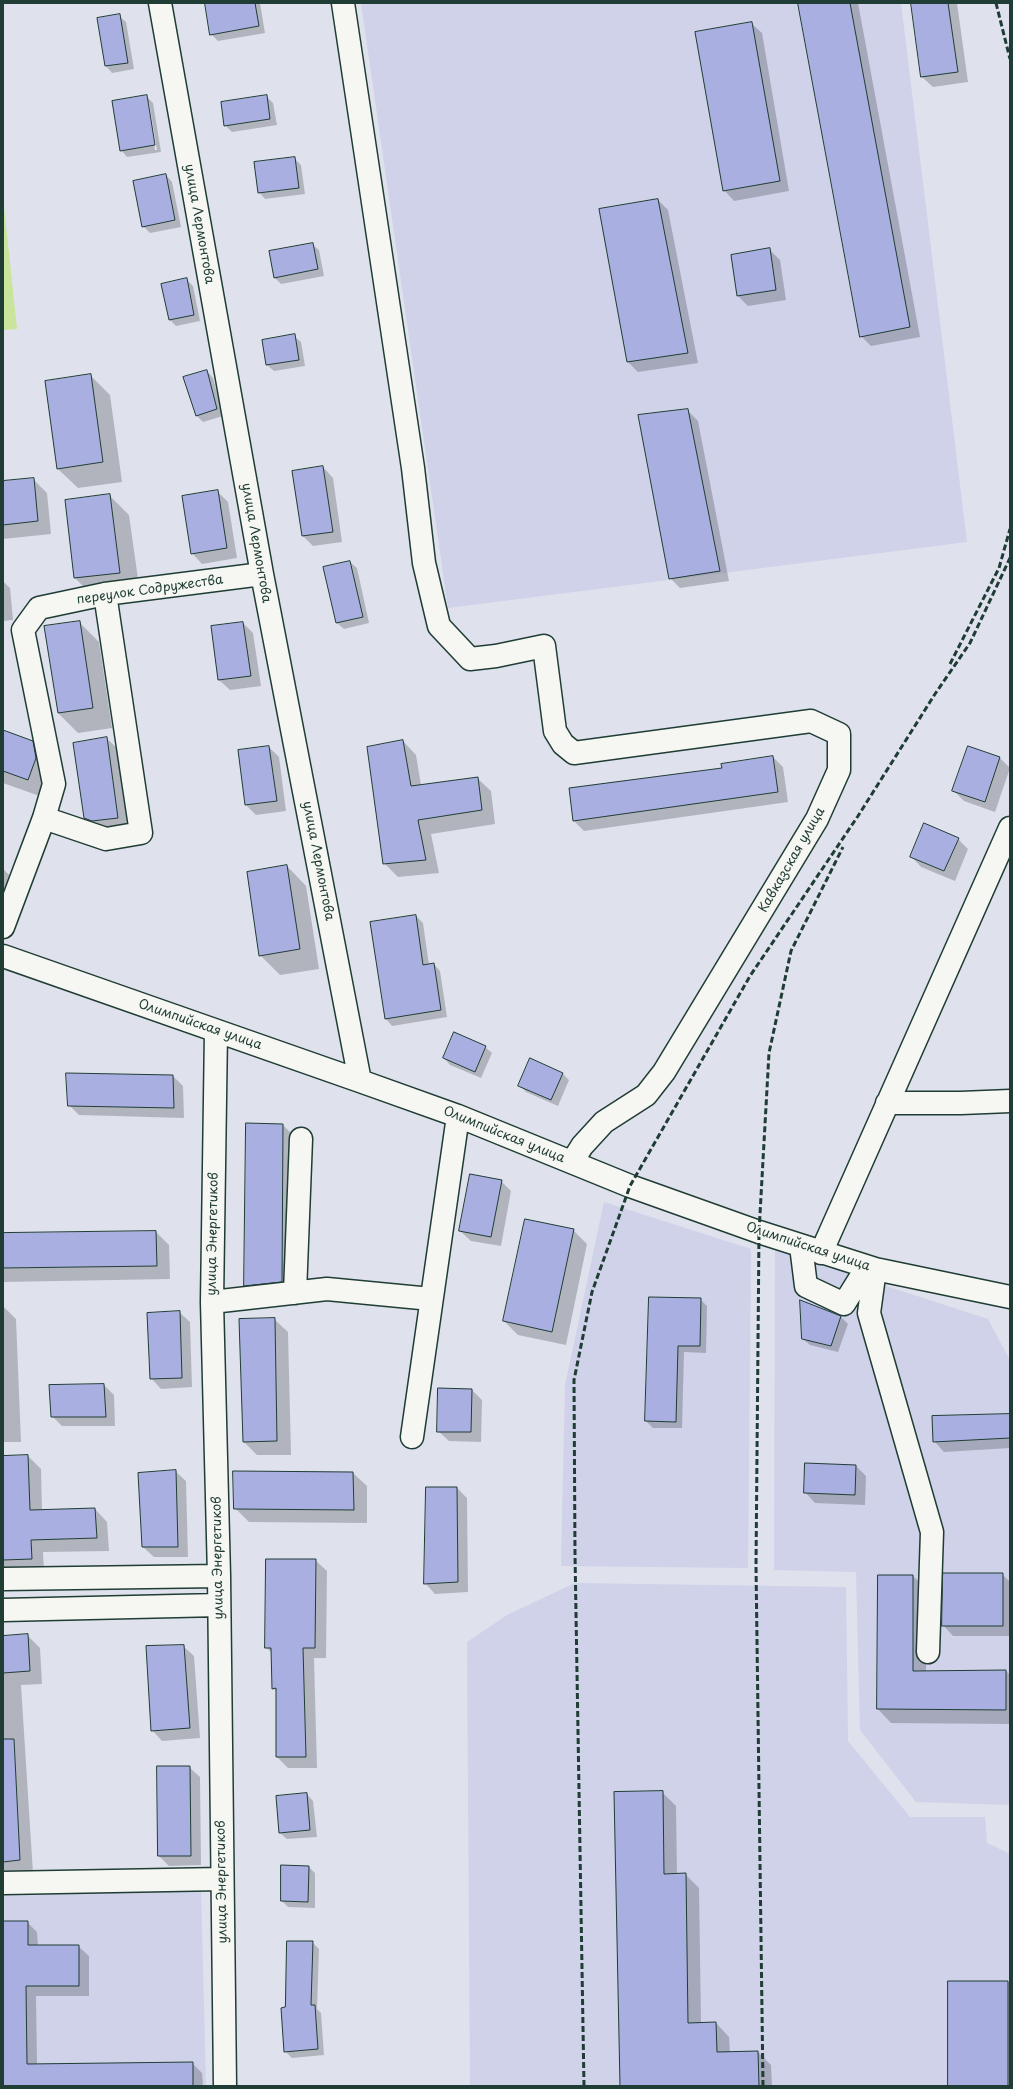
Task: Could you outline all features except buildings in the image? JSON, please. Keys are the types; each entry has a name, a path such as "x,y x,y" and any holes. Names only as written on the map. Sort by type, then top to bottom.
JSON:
{"street":[{"name":"улица Лермонтова","path":"160,3 262,574 360,1081"},
{"name":"Кавказская улица","path":"342,3 413,468 424,563 439,626 470,658 496,656 544,646 556,731 563,744 574,753 811,721 839,734 839,770 817,819 664,1072 646,1095 604,1122 582,1146 572,1162"},
{"name":"переулок Содружества","path":"3,927 44,818 54,784 22,630 39,608 105,594 262,574"},
{"path":"44,818 106,839 141,833 105,594"},
{"path":"821,1252 1010,828"},
{"name":"Олимпийская улица","path":"3,956 458,1116 637,1188 801,1246 871,1268 1010,1297"},
{"name":"улица Энергетиков","path":"216,1031 212,1302 220,1605 225,2086"},
{"path":"887,1103 961,1103 1010,1101"},
{"path":"412,1437 458,1116"},
{"path":"295,1293 300,1139"},
{"path":"801,1246 806,1286 844,1304 871,1268"},
{"path":"871,1268 869,1313 932,1532 928,1652"},
{"path":"212,1302 327,1290 431,1299"},
{"path":"3,1579 219,1576"},
{"path":"3,1610 220,1605"},
{"path":"3,1883 222,1879"}],"shaded area":[{"path":"361,3 901,3 967,542 448,608"},
{"path":"604,1202 751,1249 748,1568 561,1566 565,1385"},
{"path":"775,1250 988,1319 1010,1361 1010,1805 916,1802 860,1730 856,1572 774,1570"},
{"path":"575,1583 846,1587 848,1741 910,1817 985,1817 987,1843 1010,1854 1010,2086 470,2086 467,1642 507,1615"},
{"path":"201,1889 206,2086 3,2086 3,1894"}],"green space":[{"path":"3,197 17,329 3,330"}],"railway":[{"path":"996,3 1010,59"},
{"path":"950,664 999,568 1010,529"},
{"path":"584,2086 575,1554 574,1380 592,1292 630,1186 750,976 858,816 935,694 970,643 1010,558"},
{"path":"763,2086 756,1566 759,1232 769,1053 791,951 843,847"}]}
